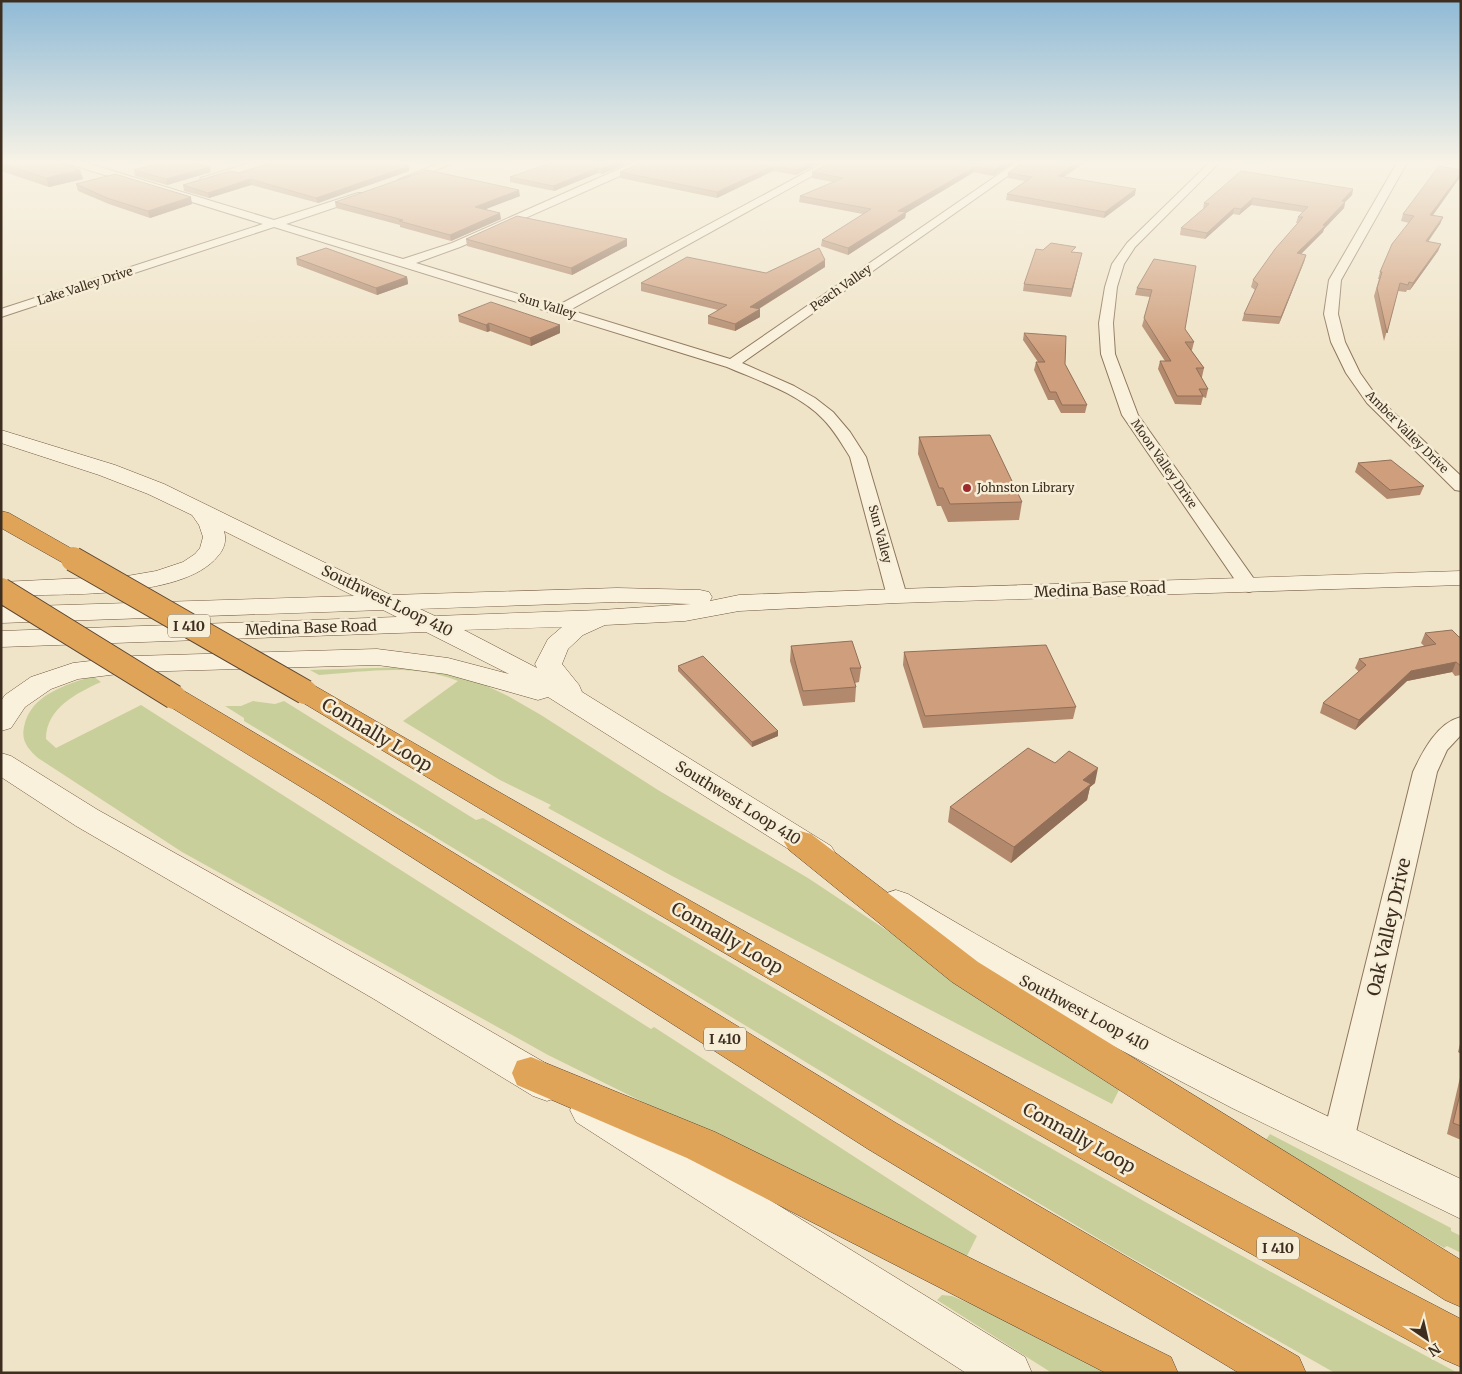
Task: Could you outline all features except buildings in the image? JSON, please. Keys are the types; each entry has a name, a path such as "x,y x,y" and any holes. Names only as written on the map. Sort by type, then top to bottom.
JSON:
{"highway":[{"name":"Connally Loop","path":"1,518 305,692 529,825 1096,1149 1289,1254 1461,1344"},
{"name":"I 410","path":"1,589 354,806 882,1136 1283,1373"},
{"path":"800,842 965,972 1461,1285"},
{"path":"530,1074 701,1145 1155,1373"}],"main road":[{"name":"Southwest Loop 410","path":"1,436 119,474 198,508 500,658 578,702 924,921 1054,998 1199,1073 1461,1200"},
{"path":"1,589 137,582 180,572 202,561 212,551 215,544 215,533 212,526 198,508"},
{"name":"Medina Base Road","path":"1,640 601,618 685,613 739,603 897,596 1461,578"},
{"name":"Medina Base Road","path":"1,615 626,595 692,596 739,603"},
{"path":"578,702 548,664 557,645 574,630 601,618"},
{"path":"1,722 15,701 42,683 73,672 144,664 377,657 448,666 578,702"},
{"path":"1,750 13,771 94,822 387,989 530,1074 1009,1373"}],"street":[{"name":"Sun Valley","path":"276,225 560,310 732,364 790,389 810,401 828,416 844,435 858,457 897,596"},
{"name":"Lake Valley Drive","path":"1,312 276,225"},
{"path":"404,263 501,225"},
{"path":"560,310 716,225"},
{"name":"Peach Valley","path":"732,364 932,225"},
{"name":"Moon Valley Drive","path":"1152,225 1132,245 1118,264 1111,288 1106,323 1108,354 1130,415 1249,586"},
{"name":"Amber Valley Drive","path":"1366,225 1335,280 1331,314 1338,342 1353,373 1372,400 1461,486"},
{"name":"Oak Valley Drive","path":"1338,1141 1425,772 1435,749 1448,734 1461,724"}],"green space":[{"path":"406,667 431,669 472,679 508,696 658,790 808,878 1121,1086 1112,1104 672,876 548,808 551,805 500,780 403,721 458,681 441,675 406,670 319,675 310,670"},
{"path":"93,676 101,682 82,691 64,703 51,719 47,728 46,739 56,748 141,705 651,1029 654,1027 977,1236 966,1258 766,1163 548,1055 182,852 38,758 28,748 24,741 23,732 33,707 50,693 71,683"},
{"path":"253,701 275,704 284,701 476,820 483,818 1089,1170 1334,1307 1458,1373 1335,1373 1121,1252 1003,1182 244,721 244,718 225,706 241,706"},
{"path":"1270,1134 1451,1228 1451,1231 1461,1236 1461,1253 1447,1246 1444,1248 1265,1141"},
{"path":"942,1295 952,1296 1042,1334 1117,1373 1052,1373 937,1300"}],"place":[{"name":"Johnston Library","path":"967,488"}]}
